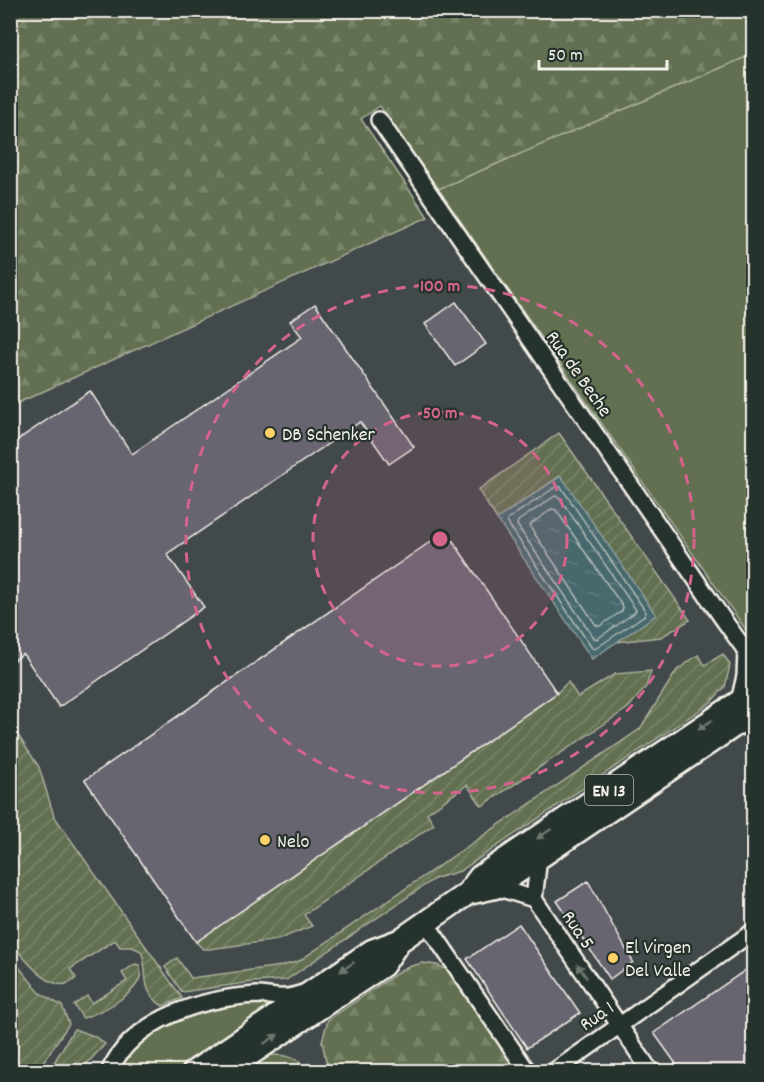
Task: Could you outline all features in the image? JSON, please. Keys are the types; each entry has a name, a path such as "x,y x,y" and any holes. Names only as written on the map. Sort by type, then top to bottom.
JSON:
{"main road":[{"name":"EN 13","path":"468,893 495,886 539,857 749,702"},
{"name":"EN 13","path":"194,1071 372,951 399,941 468,893 480,878 749,702"},
{"name":"EN 13","path":"223,1071 383,965 399,941"}],"street":[{"name":"Rua de Beche","path":"379,120 750,652 745,676 749,702"},
{"path":"495,886 534,899 539,857"},
{"name":"Rua 5","path":"534,899 651,1071"},
{"path":"426,923 526,1069 531,1071"},
{"name":"Rua 1","path":"553,1071 753,931"},
{"path":"109,1068 127,1045 159,1020 208,1002 258,995 286,997 312,992"}],"shaded area":[{"path":"434,214 753,680 753,1071 11,1071 10,406"}],"green space":[{"path":"10,11 753,11 753,54 438,189 380,106 361,119 428,217 11,406"},
{"path":"753,54 753,637 438,189"},
{"path":"559,433 690,620 661,637 616,642 656,615 560,476 497,519 478,490"},
{"path":"723,654 730,665 725,687 710,703 460,871 434,879 286,980 182,992 165,967 177,958 191,978 282,966 299,961 640,729 677,670 698,655 705,665"},
{"path":"651,671 646,687 628,708 482,806 467,785 427,813 434,824 304,915 312,926 277,940 209,949 203,949 196,942 557,693 568,682 578,697 615,674"},
{"path":"10,723 39,767 54,816 182,998 163,1006 155,1000 147,988 141,951 132,947 120,947 115,940 70,969 76,978 68,984 49,981 31,966 11,942"},
{"path":"10,956 40,993 62,1006 69,1024 37,1071 11,1071"},
{"path":"422,963 437,965 452,972 519,1071 332,1071 326,1061 322,1041 328,1020 405,968"},
{"path":"135,964 139,965 141,974 138,983 131,991 112,1005 83,1018 74,1005 87,996 92,1003 127,981 122,973"},
{"path":"257,1003 275,1006 186,1071 116,1072 133,1047 176,1021 204,1010"},
{"path":"74,1029 94,1036 105,1044 80,1071 49,1071"},
{"path":"268,1055 291,1057 300,1062 308,1071 244,1072"}],"water":[{"path":"561,476 656,615 592,659 497,519"}],"building":[{"path":"456,302 486,344 455,366 425,324"},
{"path":"315,304 414,447 389,464 360,422 167,554 204,607 59,707 23,654 10,663 10,445 90,391 132,454 302,337 290,321"},
{"path":"446,531 557,693 196,942 85,780"},
{"path":"588,881 633,962 610,979 557,901"},
{"path":"519,924 580,1013 527,1048 467,959"},
{"path":"753,965 753,1071 681,1071 654,1033"}],"place":[{"name":"DB Schenker","path":"270,433"},
{"name":"Nelo","path":"265,840"},
{"name":"El Virgen Del Valle","path":"613,958"}]}
